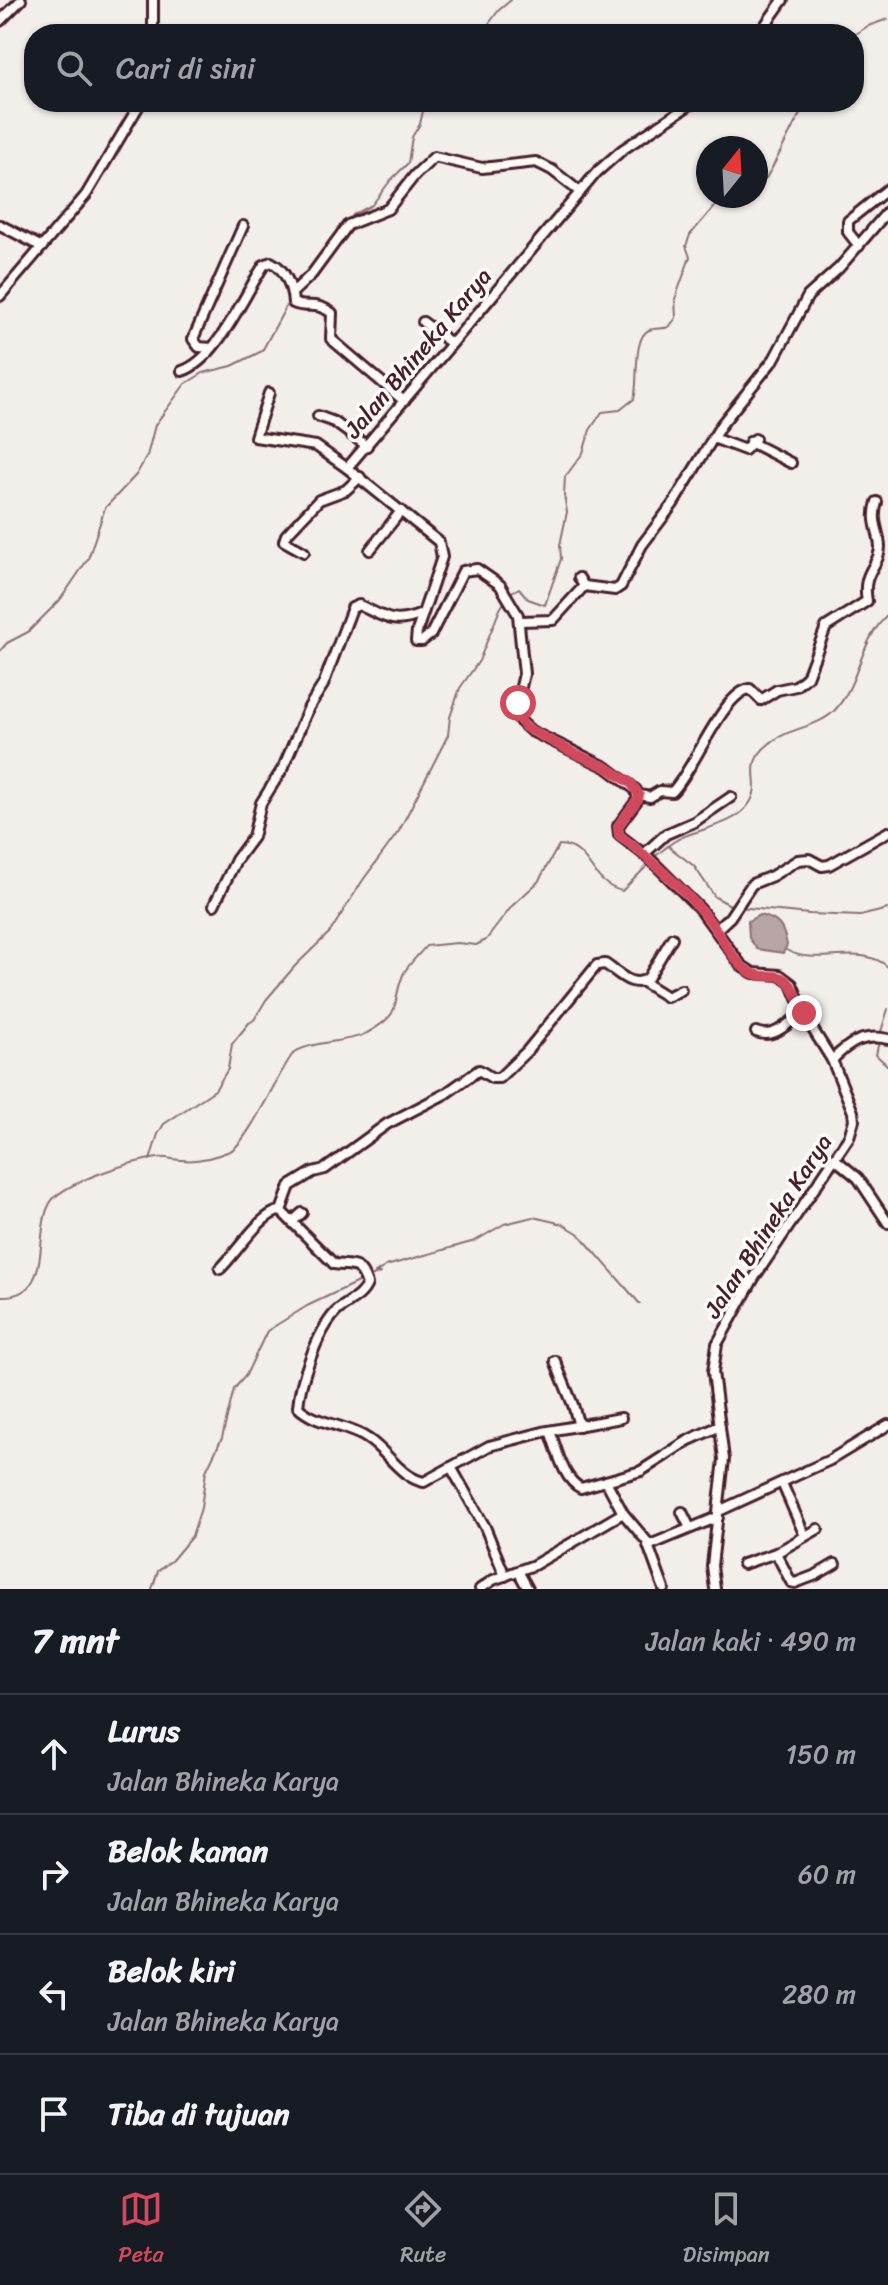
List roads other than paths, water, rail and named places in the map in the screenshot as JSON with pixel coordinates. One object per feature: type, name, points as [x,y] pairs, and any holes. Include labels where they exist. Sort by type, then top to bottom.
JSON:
[{"type":"street","points":[[0,21],[21,0]]},
{"type":"street","points":[[153,0],[153,24]]},
{"type":"street","points":[[766,24],[783,0]]},
{"type":"street","points":[[0,296],[86,195],[135,112]]},
{"type":"street","name":"Jalan Bhineka Karya","points":[[422,614],[442,557],[442,547],[347,468],[580,192],[622,150],[679,112]]},
{"type":"street","points":[[293,292],[312,274],[348,225],[388,209],[434,157],[482,168],[532,161],[552,170],[580,192]]},
{"type":"street","points":[[859,246],[848,232],[848,221],[888,189]]},
{"type":"street","points":[[520,621],[553,620],[582,582],[615,590],[621,586],[646,539],[673,504],[727,416],[774,359],[808,296],[859,246],[888,211]]},
{"type":"street","points":[[0,225],[42,247]]},
{"type":"street","points":[[211,348],[199,347],[193,339],[243,226]]},
{"type":"street","points":[[182,371],[195,365],[211,348],[264,265],[271,262],[278,266],[293,292],[295,304],[318,304],[332,313],[331,339],[404,401]]},
{"type":"street","points":[[423,322],[451,343]]},
{"type":"street","points":[[269,393],[255,437],[316,446],[347,468]]},
{"type":"street","points":[[318,416],[334,422],[367,446]]},
{"type":"street","points":[[713,438],[745,450],[752,440],[791,463]]},
{"type":"street","points":[[304,552],[286,544],[286,535],[319,500],[346,490],[360,477]]},
{"type":"street","points":[[422,614],[415,639],[420,642],[431,634],[461,573],[473,568],[486,573],[513,603],[520,621],[524,674],[518,699],[520,721],[531,731],[619,775],[631,783],[639,795],[650,797],[660,791],[672,792],[688,774],[721,712],[745,690],[750,689],[761,700],[777,690],[796,686],[807,677],[826,627],[867,601],[865,582],[880,548],[874,519],[877,502]]},
{"type":"street","points":[[370,550],[401,511]]},
{"type":"street","points":[[214,905],[236,860],[253,837],[261,803],[283,768],[306,713],[323,685],[352,608],[359,605],[401,622],[422,614]]},
{"type":"street","name":"Jalan Bhineka Karya","points":[[639,795],[617,830],[619,835],[644,854],[692,901],[735,959],[749,972],[777,974],[789,982],[832,1060],[854,1118],[849,1137],[754,1278],[718,1340],[713,1372],[724,1459],[712,1566],[715,1589]]},
{"type":"street","points":[[644,854],[666,834],[691,824],[731,797]]},
{"type":"street","points":[[716,930],[730,917],[752,884],[798,860],[809,859],[822,866],[829,865],[888,832]]},
{"type":"street","points":[[643,982],[672,938]]},
{"type":"street","points":[[281,1211],[290,1186],[328,1167],[387,1124],[445,1094],[479,1070],[492,1078],[499,1078],[527,1051],[599,964],[605,964],[633,982],[643,982],[667,997],[681,990]]},
{"type":"street","points":[[756,1032],[766,1036],[774,1034],[804,1013]]},
{"type":"street","points":[[832,1060],[859,1039],[868,1036],[888,1039]]},
{"type":"street","points":[[834,1158],[858,1178],[888,1223]]},
{"type":"street","points":[[220,1269],[237,1253],[257,1225],[273,1211],[281,1211],[334,1264],[350,1263],[360,1270],[367,1281],[361,1295],[332,1316],[303,1380],[298,1407],[313,1417],[364,1436],[410,1477],[419,1481],[426,1481],[489,1446],[621,1418]]},
{"type":"street","points":[[292,1222],[302,1213]]},
{"type":"street","points":[[555,1361],[579,1426]]},
{"type":"street","points":[[648,1545],[830,1460],[888,1425]]},
{"type":"street","points":[[550,1431],[574,1485],[587,1488],[641,1471],[689,1440],[720,1426]]},
{"type":"street","points":[[451,1467],[485,1527],[505,1576]]},
{"type":"street","points":[[606,1481],[623,1513],[648,1545],[664,1589]]},
{"type":"street","points":[[782,1483],[805,1536]]},
{"type":"street","points":[[682,1512],[690,1528]]},
{"type":"street","points":[[480,1589],[623,1513]]},
{"type":"street","points":[[743,1564],[776,1553],[818,1529]]},
{"type":"street","points":[[776,1553],[791,1582],[795,1583],[835,1564]]},
{"type":"street","points":[[518,1571],[528,1589]]},
{"type":"waterway","points":[[488,24],[511,0]]},
{"type":"waterway","points":[[864,29],[888,19]]},
{"type":"waterway","points":[[352,220],[353,215],[372,205],[408,163],[412,137],[423,112]]},
{"type":"waterway","points":[[768,175],[801,112]]},
{"type":"waterway","points":[[510,593],[519,588],[528,599],[545,605],[561,559],[560,545],[567,512],[565,477],[583,453],[590,430],[602,412],[620,410],[634,399],[640,342],[649,330],[669,327],[676,318],[675,299],[690,257],[686,246],[690,235],[713,208]]},
{"type":"waterway","points":[[339,244],[349,230]]},
{"type":"waterway","points":[[0,651],[7,643],[28,632],[60,600],[88,559],[105,508],[136,475],[147,456],[155,425],[185,384],[203,373],[232,366],[262,351],[288,303]]},
{"type":"waterway","points":[[150,1160],[164,1124],[215,1090],[228,1069],[232,1044],[295,966],[330,932],[399,831],[448,735],[450,717],[460,688],[479,661],[506,599]]},
{"type":"waterway","points":[[668,846],[687,835],[732,819],[749,804],[755,788],[754,767],[760,752],[785,734],[820,721],[834,711],[843,700],[871,637],[888,615]]},
{"type":"waterway","points":[[0,1296],[18,1294],[30,1285],[37,1272],[48,1207],[56,1196],[90,1177],[134,1163],[161,1158],[201,1160],[230,1151],[245,1136],[292,1055],[306,1047],[359,1036],[379,1026],[392,1014],[405,971],[426,946],[476,945],[486,940],[512,906],[538,882],[559,845],[578,851],[602,880],[622,891],[649,864]]},
{"type":"waterway","points":[[653,858],[668,846],[694,866],[715,897],[732,906]]},
{"type":"waterway","points":[[739,907],[860,916],[888,909]]},
{"type":"waterway","points":[[786,950],[811,957],[864,956],[888,967]]},
{"type":"waterway","points":[[880,1035],[888,1009]]},
{"type":"waterway","points":[[879,1041],[876,1055],[888,1066]]},
{"type":"waterway","points":[[368,1278],[380,1273],[375,1273],[386,1266],[475,1241],[504,1224],[533,1217],[563,1224],[579,1234],[640,1304]]},
{"type":"waterway","points":[[152,1589],[158,1571],[192,1536],[201,1508],[206,1471],[222,1438],[234,1389],[246,1375],[267,1331],[307,1306],[362,1280]]}]
